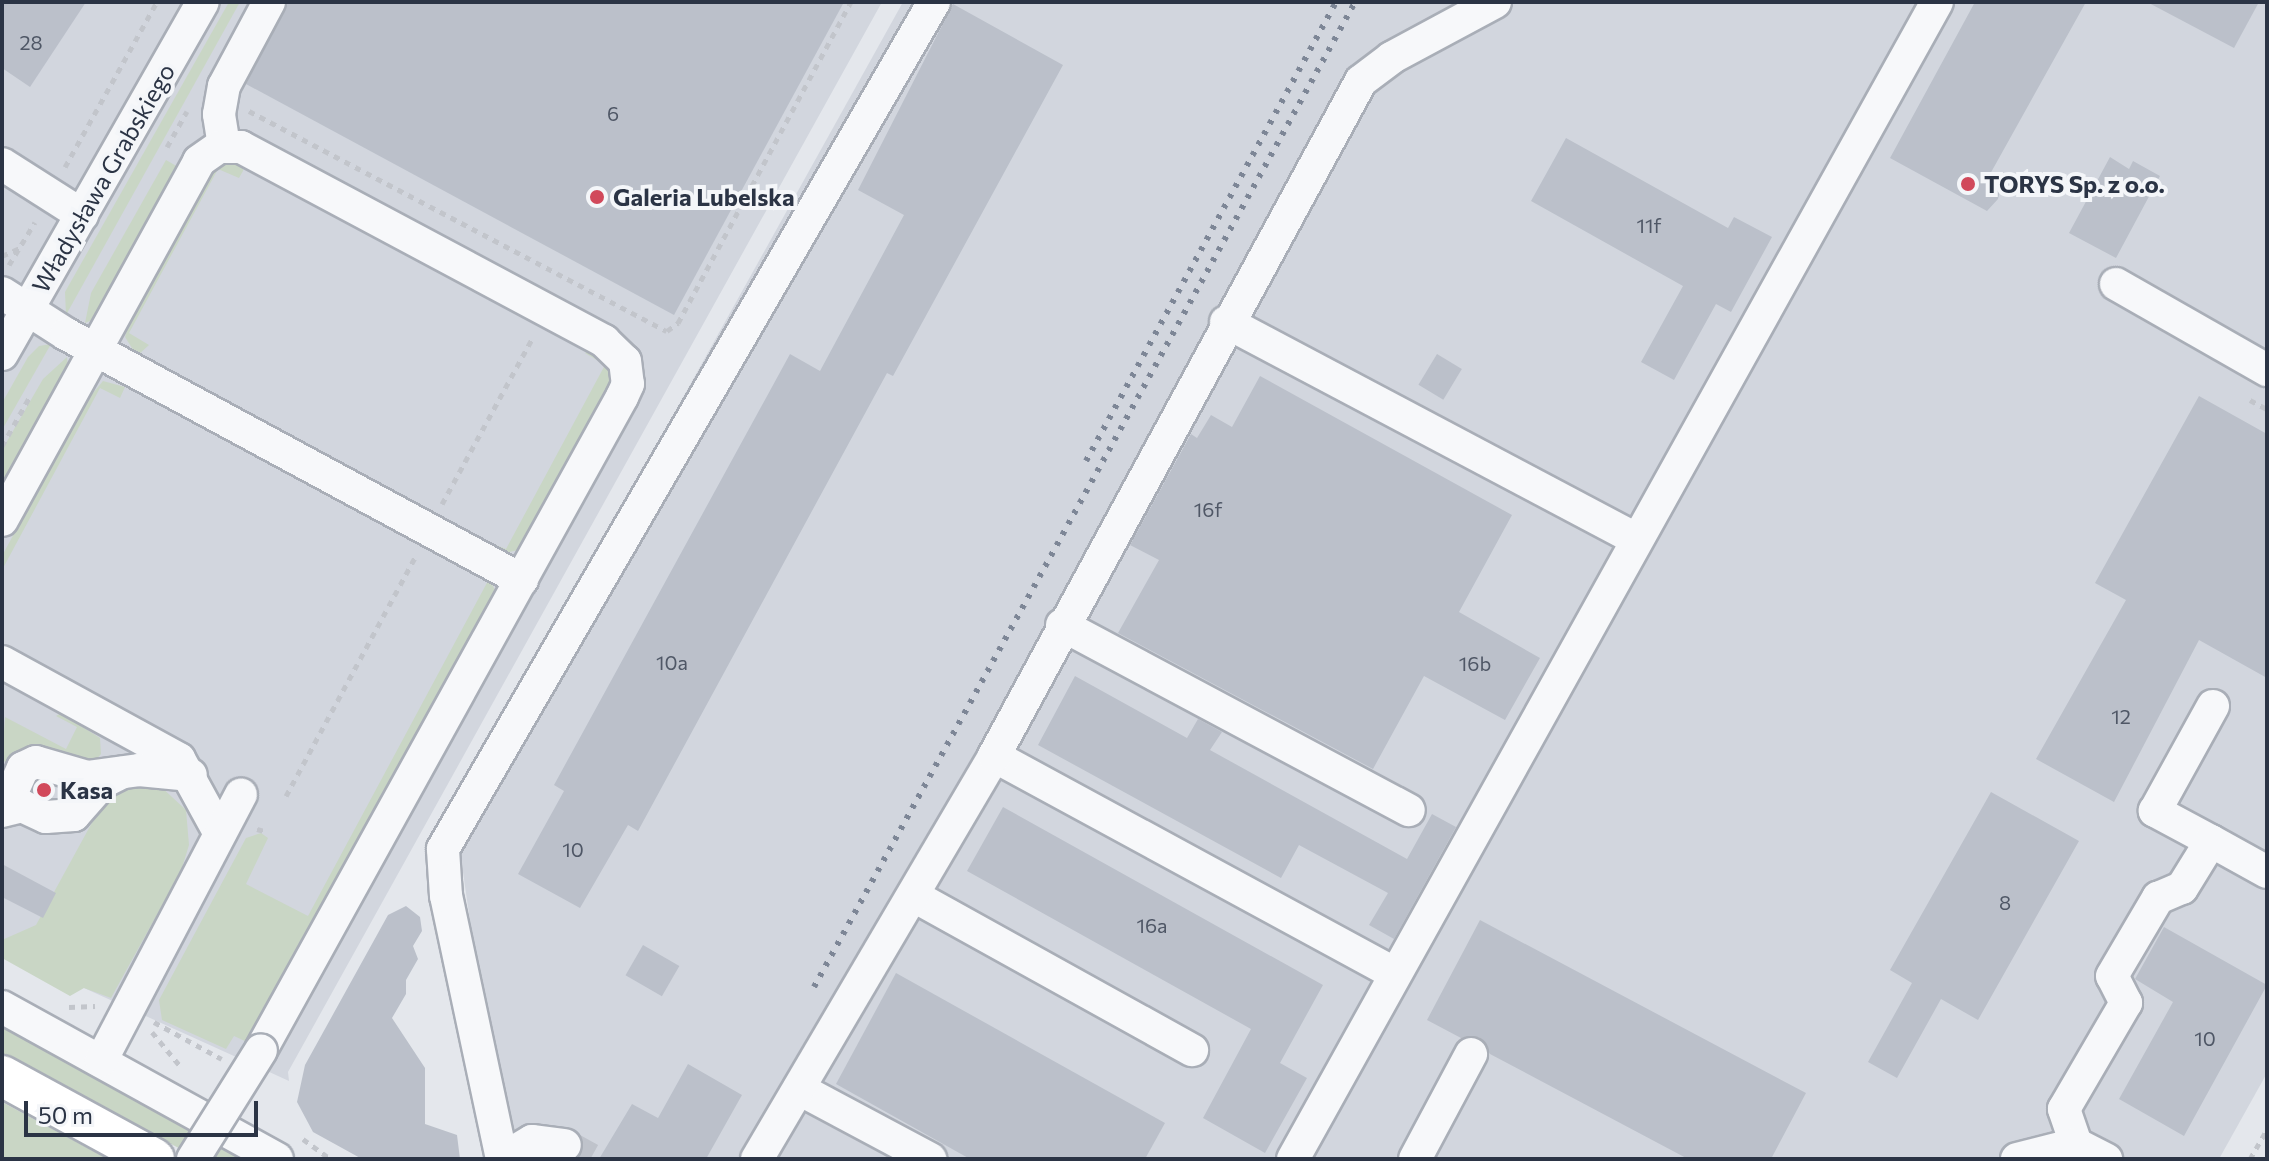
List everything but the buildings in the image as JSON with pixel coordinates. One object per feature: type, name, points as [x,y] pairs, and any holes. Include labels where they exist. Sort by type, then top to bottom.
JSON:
[{"type":"main road","points":[[2,1076],[154,1159]]},
{"type":"street","name":"Władysława Grabskiego","points":[[2,354],[15,302],[82,215],[203,2]]},
{"type":"street","points":[[224,146],[219,114],[224,86],[269,2]]},
{"type":"street","points":[[565,1145],[532,1141],[502,1159],[446,896],[443,849],[934,2]]},
{"type":"street","points":[[757,1159],[994,756],[1226,322],[1361,81],[1391,58],[1495,2]]},
{"type":"street","points":[[1293,1159],[1635,539],[1937,2]]},
{"type":"street","points":[[2,520],[199,161],[224,146],[241,147],[621,353],[628,384],[261,1050],[193,1159]]},
{"type":"street","points":[[2,164],[82,215]]},
{"type":"street","points":[[2116,284],[2267,370]]},
{"type":"street","points":[[15,302],[95,350],[522,580]]},
{"type":"street","points":[[1226,322],[1635,539]]},
{"type":"street","points":[[1062,625],[1409,810]]},
{"type":"street","points":[[2,662],[179,759],[191,775],[219,832]]},
{"type":"street","points":[[2213,706],[2155,811],[2267,872]]},
{"type":"street","points":[[994,756],[1395,974]]},
{"type":"street","points":[[3,810],[29,764],[46,763],[87,777],[121,773],[191,775]]},
{"type":"street","points":[[3,810],[22,806],[46,817],[74,815],[95,790],[121,773]]},
{"type":"street","points":[[101,1061],[241,794]]},
{"type":"street","points":[[2076,1144],[2064,1109],[2126,1003],[2112,976],[2158,898],[2182,888],[2211,841]]},
{"type":"street","points":[[914,896],[1192,1050]]},
{"type":"street","points":[[2,1007],[277,1159]]},
{"type":"street","points":[[1415,1159],[1471,1054]]},
{"type":"street","points":[[799,1089],[930,1159]]},
{"type":"street","points":[[2017,1159],[2076,1144],[2106,1159]]},
{"type":"path","points":[[2,256],[20,247],[157,2]]},
{"type":"path","points":[[238,105],[667,331],[678,323],[851,2]]},
{"type":"path","points":[[436,516],[540,324]]},
{"type":"path","points":[[286,796],[422,544]]},
{"type":"path","points":[[153,1021],[230,1064]]},
{"type":"path","points":[[2250,1159],[2267,1129]]},
{"type":"shaded area","points":[[2,2],[882,2],[288,1072],[289,1081],[84,988],[2,942]]},
{"type":"shaded area","points":[[903,2],[2267,2],[2267,1073],[2219,1159],[504,1159],[454,809]]},
{"type":"green space","points":[[229,2],[240,2],[66,315],[65,292]]},
{"type":"green space","points":[[166,160],[178,167],[97,318],[85,323],[91,293]]},
{"type":"green space","points":[[226,161],[244,164],[243,171],[239,178],[218,169],[129,333],[149,345],[137,356],[125,337],[131,315],[207,175]]},
{"type":"green space","points":[[51,344],[2,430],[2,403],[28,357],[39,346]]},
{"type":"green space","points":[[589,351],[609,363],[612,382],[519,550],[504,553],[483,540],[506,549],[605,365],[585,353]]},
{"type":"green space","points":[[67,357],[68,368],[2,494],[2,450],[43,379]]},
{"type":"green space","points":[[103,381],[125,387],[120,398],[100,388],[2,570],[2,556],[83,405]]},
{"type":"green space","points":[[489,579],[498,595],[247,1042],[234,1036],[226,1049],[162,1020],[159,1000],[246,838],[261,833],[268,838],[246,884],[308,916]]},
{"type":"green space","points":[[61,713],[100,738],[101,754],[91,766],[13,766],[2,760],[5,717],[66,749],[77,727],[56,716]]},
{"type":"green space","points":[[158,784],[186,810],[189,845],[181,871],[111,998],[84,988],[70,996],[2,958],[2,940],[36,925],[106,797],[131,785]]},
{"type":"green space","points":[[2,1024],[248,1159],[199,1159],[2,1053]]},
{"type":"green space","points":[[2,1102],[108,1159],[2,1159]]},
{"type":"tunnel","points":[[565,1145],[590,1159]]},
{"type":"railway","points":[[1086,461],[1336,2]]},
{"type":"railway","points":[[814,987],[1355,2]]},
{"type":"place","name":"TORYS Sp. z o.o.","points":[[1968,184]]},
{"type":"place","name":"Galeria Lubelska","points":[[597,197]]},
{"type":"place","name":"Kasa","points":[[44,790]]}]
